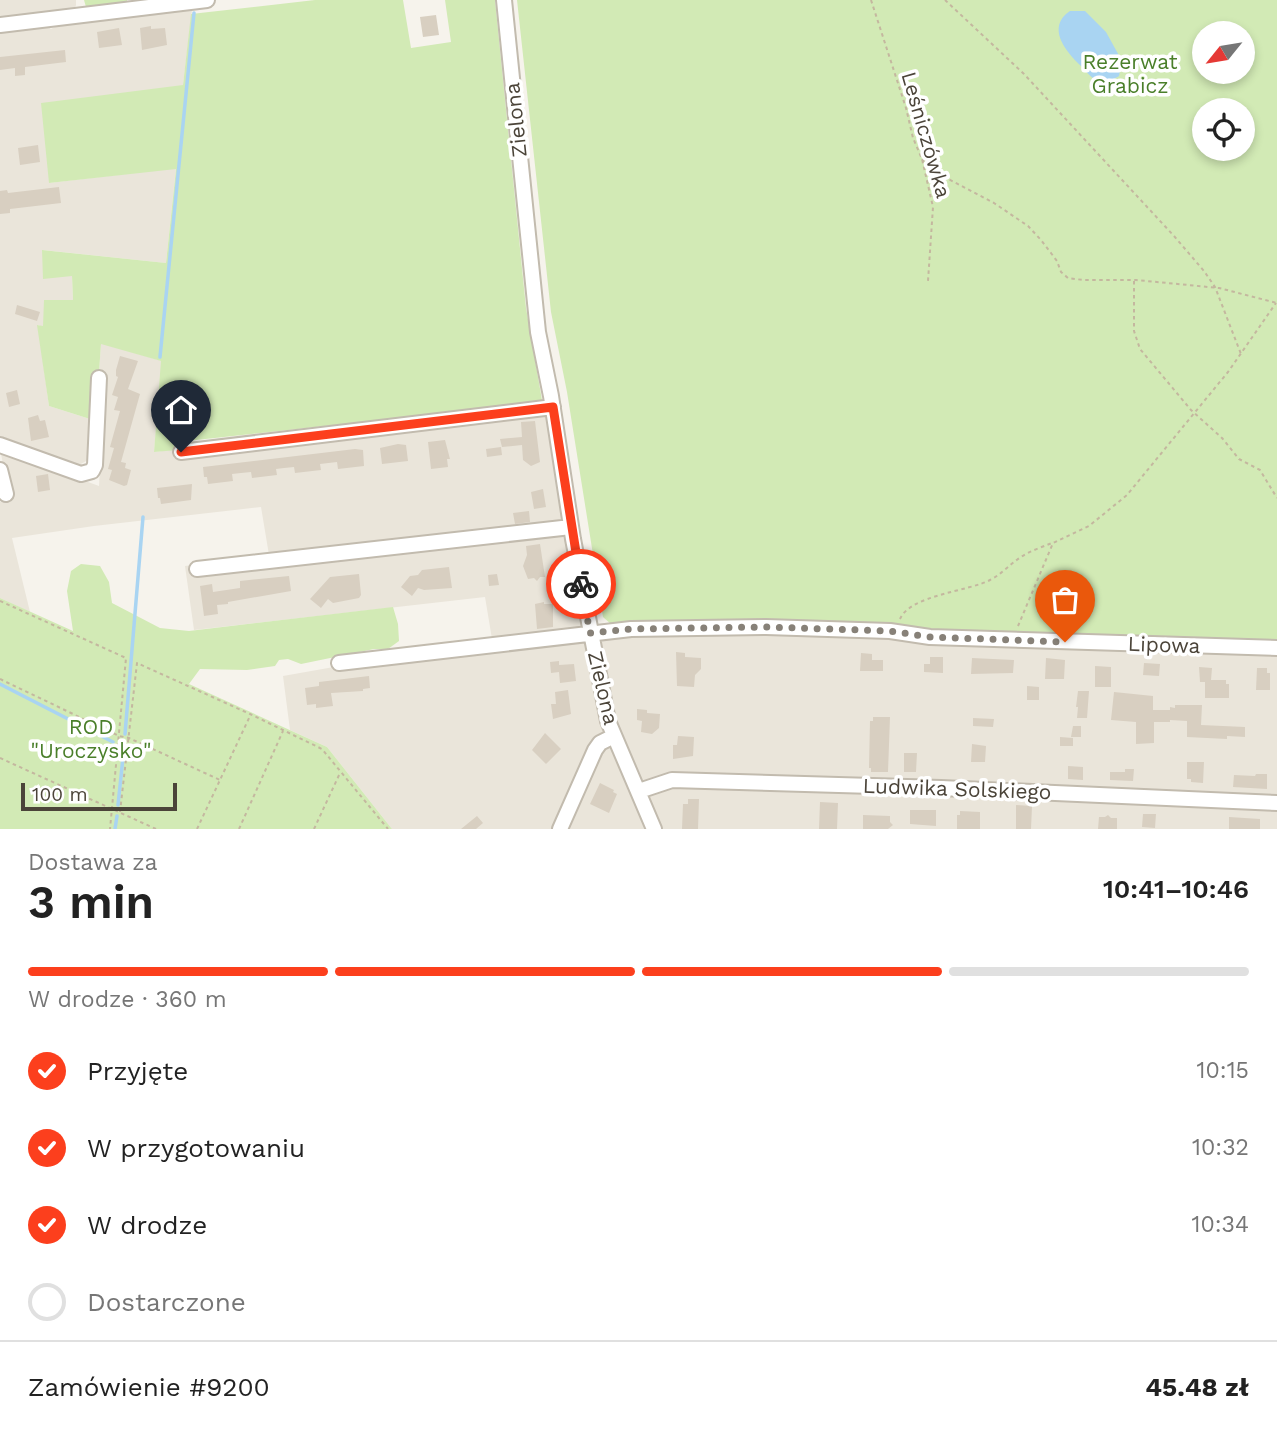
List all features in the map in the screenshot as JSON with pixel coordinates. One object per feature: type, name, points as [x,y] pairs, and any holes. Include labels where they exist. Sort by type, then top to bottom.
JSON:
[{"type":"street","points":[[0,25],[208,0]]},
{"type":"street","name":"Zielona","points":[[504,0],[537,320],[590,633],[604,704],[614,736],[600,743],[595,750],[559,829]]},
{"type":"street","points":[[0,445],[81,474],[92,471],[95,466],[99,378]]},
{"type":"street","points":[[181,452],[553,407]]},
{"type":"street","points":[[0,470],[6,494]]},
{"type":"street","points":[[197,569],[571,527]]},
{"type":"street","name":"Lipowa","points":[[339,663],[631,629],[766,627],[890,631],[930,637],[1277,648]]},
{"type":"street","points":[[614,736],[654,829]]},
{"type":"street","name":"Ludwika Solskiego","points":[[639,791],[672,780],[1277,803]]},
{"type":"path","name":"Leśniczówka","points":[[871,0],[913,138],[922,159],[933,206],[928,281]]},
{"type":"path","points":[[945,0],[1024,74],[1174,236],[1215,288],[1241,354]]},
{"type":"path","points":[[890,631],[899,623],[902,614],[914,607],[949,591],[989,581],[1022,556],[1089,526],[1127,495],[1241,354],[1276,303],[1215,288],[1134,280],[1068,278],[1028,226],[994,202],[933,171],[922,159]]},
{"type":"path","points":[[1134,280],[1134,331],[1139,346],[1194,413],[1222,438],[1239,459],[1259,470],[1277,498]]},
{"type":"path","points":[[1012,640],[1053,543]]},
{"type":"path","points":[[0,601],[126,659],[110,829]]},
{"type":"path","points":[[120,812],[137,663],[322,750],[388,829]]},
{"type":"path","points":[[0,680],[220,780]]},
{"type":"path","points":[[197,829],[250,714]]},
{"type":"path","points":[[239,829],[284,730]]},
{"type":"path","points":[[0,758],[156,829]]},
{"type":"path","points":[[314,829],[341,771]]},
{"type":"shaded area","points":[[0,0],[76,0],[76,5],[75,8],[0,17]]},
{"type":"shaded area","points":[[192,10],[183,85],[49,183],[176,168],[166,263],[43,250],[72,276],[73,300],[43,327],[38,325],[49,406],[90,419],[88,460],[79,465],[0,437],[0,32],[48,27],[51,29],[59,25]]},
{"type":"shaded area","points":[[101,343],[162,361],[154,452],[460,416],[555,402],[592,624],[1277,643],[1277,829],[392,829],[327,747],[290,730],[283,676],[492,639],[485,597],[194,630],[185,566],[269,555],[261,507],[12,538],[30,612],[0,598],[0,502],[11,499],[0,450],[99,486],[105,379],[99,372]]},
{"type":"green space","points":[[84,0],[127,0],[127,2],[86,7]]},
{"type":"green space","points":[[315,0],[403,0],[411,48],[451,42],[445,0],[495,0],[526,308],[543,406],[434,414],[178,442],[178,450],[154,452],[161,361],[101,344],[90,419],[49,406],[37,325],[43,326],[44,300],[73,300],[72,276],[43,279],[42,250],[166,263],[176,169],[49,183],[41,103],[183,85],[191,14]]},
{"type":"green space","name":"Rezerwat Grabicz","points":[[517,0],[1277,0],[1277,643],[612,625],[603,617],[567,392],[551,312]]},
{"type":"green space","name":"ROD \"Uroczysko\"","points":[[81,564],[100,566],[109,582],[112,603],[160,628],[189,631],[393,607],[399,641],[388,649],[374,649],[301,664],[288,659],[279,660],[275,666],[247,670],[200,669],[189,684],[327,747],[392,829],[0,829],[0,598],[73,631],[67,591],[71,571]]},
{"type":"water","points":[[1070,11],[1085,11],[1106,32],[1122,61],[1119,76],[1106,82],[1096,80],[1069,53],[1060,39],[1059,24]]},
{"type":"building","points":[[436,15],[439,35],[423,37],[420,17]]},
{"type":"building","points":[[151,26],[151,29],[165,28],[167,45],[142,50],[140,28]]},
{"type":"building","points":[[119,28],[122,45],[99,48],[97,32]]},
{"type":"building","points":[[65,50],[66,62],[25,67],[25,75],[15,76],[15,68],[0,70],[0,57]]},
{"type":"building","points":[[38,145],[40,162],[20,165],[18,148]]},
{"type":"building","points":[[59,187],[61,203],[10,209],[10,213],[0,214],[0,191],[7,190],[8,193]]},
{"type":"building","points":[[17,305],[40,312],[37,321],[15,314]]},
{"type":"building","points":[[120,356],[138,361],[128,389],[140,394],[121,462],[126,463],[125,468],[131,470],[127,485],[124,486],[109,480],[112,470],[108,469],[114,448],[110,447],[120,411],[114,410],[118,397],[112,395],[118,377],[116,370]]},
{"type":"building","points":[[17,390],[20,404],[9,407],[6,393]]},
{"type":"building","points":[[38,415],[40,421],[45,420],[49,437],[31,441],[28,418]]},
{"type":"building","points":[[535,421],[540,462],[531,466],[523,460],[522,445],[502,447],[500,439],[522,437],[521,422]]},
{"type":"building","points":[[445,440],[450,459],[447,459],[448,467],[431,469],[428,442]]},
{"type":"building","points":[[406,445],[408,461],[382,464],[380,448]]},
{"type":"building","points":[[501,447],[502,455],[487,457],[486,449]]},
{"type":"building","points":[[363,450],[364,466],[338,469],[337,462],[320,464],[321,470],[295,473],[294,467],[284,468],[276,469],[277,475],[252,478],[251,472],[232,474],[233,481],[208,484],[207,477],[204,477],[203,467]]},
{"type":"building","points":[[48,474],[50,490],[38,492],[36,476]]},
{"type":"building","points":[[192,484],[191,500],[161,504],[157,488]]},
{"type":"building","points":[[543,489],[546,507],[534,509],[531,492]]},
{"type":"building","points":[[529,511],[530,522],[515,524],[513,513]]},
{"type":"building","points":[[540,544],[545,577],[540,577],[537,581],[534,578],[528,579],[523,566],[527,555],[526,546]]},
{"type":"building","points":[[449,567],[452,588],[418,588],[412,596],[401,587],[410,576],[418,575],[422,570]]},
{"type":"building","points":[[359,574],[359,598],[333,603],[328,599],[321,608],[310,599],[330,577]]},
{"type":"building","points":[[497,574],[499,585],[489,586],[488,575]]},
{"type":"building","points":[[289,576],[291,591],[217,605],[218,614],[204,616],[200,586],[212,584],[213,592],[240,588],[240,581]]},
{"type":"building","points":[[535,604],[553,604],[553,627],[537,629]]},
{"type":"building","points":[[676,652],[685,653],[685,657],[701,658],[701,669],[695,675],[694,687],[677,686]]},
{"type":"building","points":[[861,653],[872,654],[872,660],[883,660],[883,671],[860,671]]},
{"type":"building","points":[[930,657],[943,657],[943,673],[924,672],[924,664],[930,664]]},
{"type":"building","points":[[972,658],[1014,660],[1013,673],[971,674]]},
{"type":"building","points":[[1046,658],[1065,660],[1064,679],[1045,679]]},
{"type":"building","points":[[559,661],[559,665],[574,664],[576,681],[560,683],[559,672],[551,673],[550,662]]},
{"type":"building","points":[[1144,663],[1160,664],[1159,676],[1143,675]]},
{"type":"building","points":[[1095,666],[1111,667],[1111,687],[1095,687]]},
{"type":"building","points":[[1199,667],[1212,668],[1211,680],[1226,680],[1226,684],[1229,684],[1229,698],[1205,698],[1205,682],[1200,682]]},
{"type":"building","points":[[1257,668],[1267,668],[1267,673],[1270,673],[1270,690],[1256,690]]},
{"type":"building","points":[[369,676],[370,688],[331,693],[333,706],[316,708],[316,704],[307,705],[305,688],[319,686],[319,682]]},
{"type":"building","points":[[1027,686],[1039,687],[1039,700],[1027,700]]},
{"type":"building","points":[[568,690],[571,714],[553,719],[551,704],[556,704],[555,692]]},
{"type":"building","points":[[1078,691],[1089,691],[1087,718],[1077,718]]},
{"type":"building","points":[[1114,692],[1153,696],[1153,710],[1170,710],[1170,707],[1175,708],[1175,705],[1202,705],[1201,725],[1245,727],[1245,737],[1187,737],[1187,721],[1170,720],[1154,722],[1154,743],[1136,744],[1136,722],[1111,720]]},
{"type":"building","points":[[637,709],[660,714],[659,728],[652,734],[641,732],[642,721],[637,720]]},
{"type":"building","points":[[873,717],[890,717],[888,772],[871,772],[869,768],[870,721],[873,721]]},
{"type":"building","points":[[973,718],[994,719],[993,727],[973,726]]},
{"type":"building","points":[[1073,726],[1081,726],[1081,737],[1071,737]]},
{"type":"building","points":[[545,733],[561,749],[546,764],[532,750]]},
{"type":"building","points":[[678,736],[694,737],[693,756],[673,759],[673,745],[677,745]]},
{"type":"building","points":[[1060,737],[1073,738],[1073,746],[1060,746]]},
{"type":"building","points":[[972,744],[986,746],[985,762],[971,762]]},
{"type":"building","points":[[904,753],[917,753],[916,772],[904,772]]},
{"type":"building","points":[[1187,762],[1204,762],[1203,783],[1187,779]]},
{"type":"building","points":[[1068,766],[1083,767],[1083,780],[1068,779]]},
{"type":"building","points":[[1125,769],[1134,769],[1133,781],[1110,780],[1110,772],[1125,772]]},
{"type":"building","points":[[1267,774],[1267,789],[1233,787],[1234,775]]},
{"type":"building","points":[[600,783],[617,794],[609,813],[590,804]]},
{"type":"building","points":[[688,799],[699,799],[698,829],[682,829],[683,804],[688,804]]},
{"type":"building","points":[[820,802],[838,803],[837,829],[819,829]]},
{"type":"building","points":[[1016,805],[1032,806],[1031,829],[1016,829]]},
{"type":"building","points":[[910,810],[936,810],[936,826],[910,824]]},
{"type":"building","points":[[960,811],[980,812],[980,829],[957,829],[957,815],[960,815]]},
{"type":"building","points":[[1143,814],[1156,814],[1155,828],[1142,827]]},
{"type":"building","points":[[863,815],[890,816],[893,825],[888,829],[863,829]]},
{"type":"building","points":[[1108,815],[1117,818],[1117,829],[1098,829],[1099,817]]},
{"type":"building","points":[[477,816],[483,823],[476,829],[461,829]]},
{"type":"building","points":[[1229,817],[1260,819],[1260,829],[1229,829]]},
{"type":"waterway","points":[[160,357],[194,13]]},
{"type":"waterway","points":[[125,734],[143,517]]},
{"type":"waterway","points":[[0,684],[113,742]]},
{"type":"waterway","points":[[118,805],[124,748],[120,746]]},
{"type":"waterway","points":[[115,829],[117,816]]},
{"type":"way so far","points":[[581,584],[590,633],[631,629],[766,627],[890,631],[930,637],[1065,642]]},
{"type":"route","points":[[181,452],[553,407],[581,584]]}]
